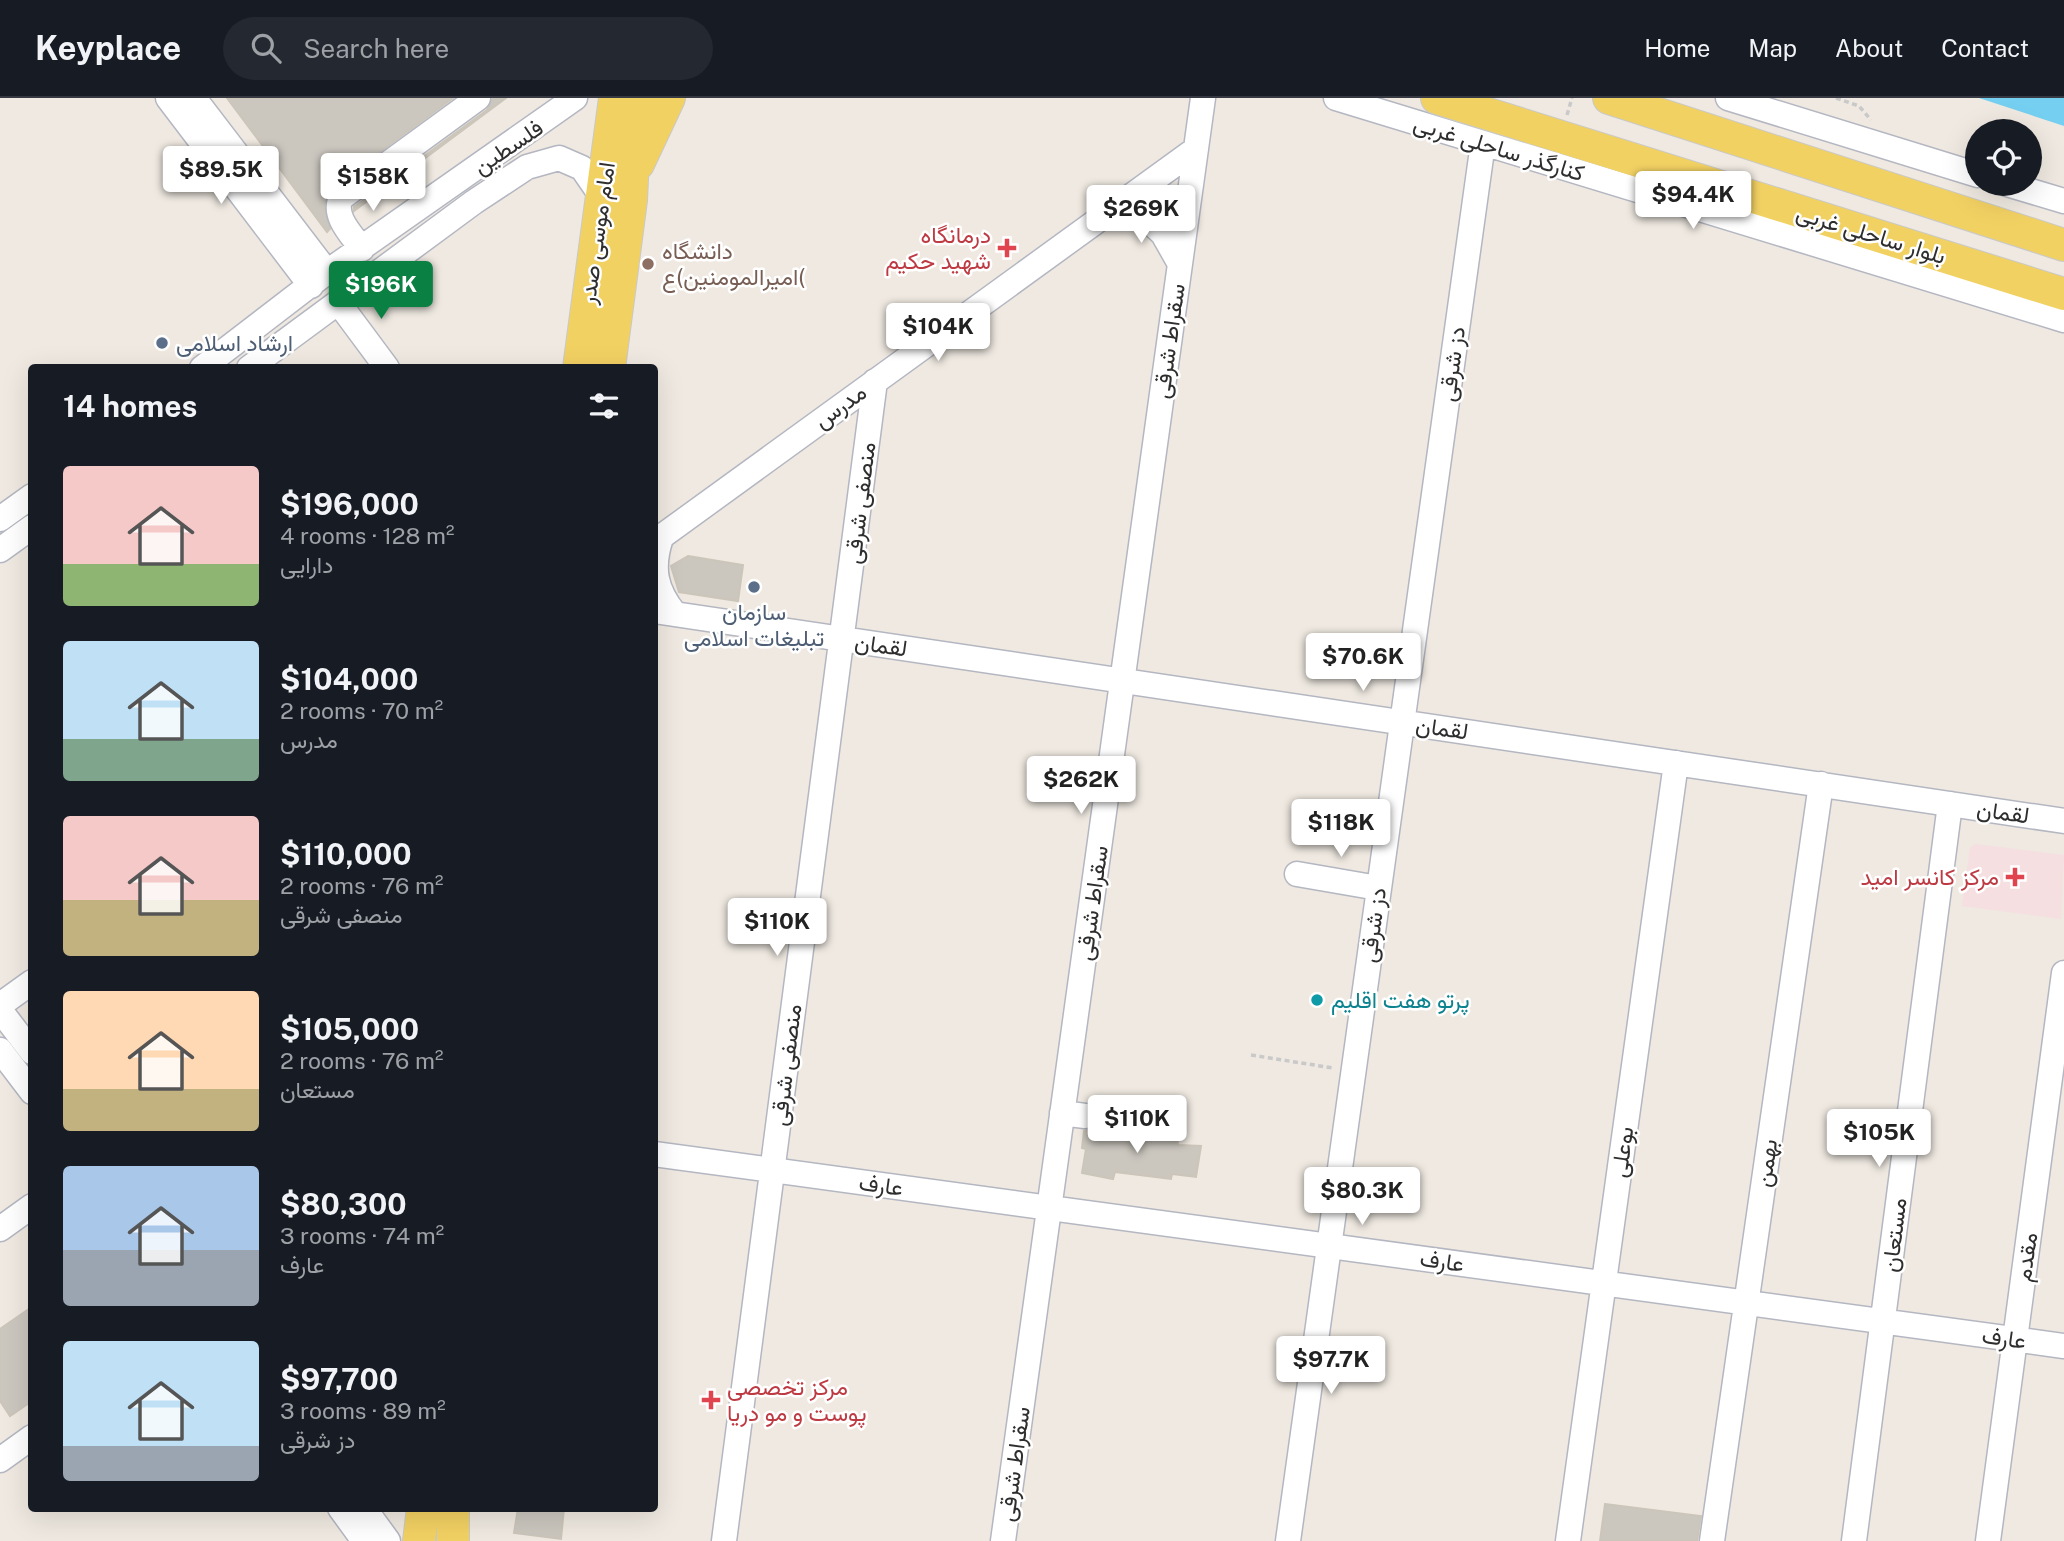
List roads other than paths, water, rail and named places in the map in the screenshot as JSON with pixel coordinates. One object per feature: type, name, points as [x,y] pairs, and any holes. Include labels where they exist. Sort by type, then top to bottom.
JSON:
[{"type":"main road","name":"امام موسی صدر","points":[[580,364],[615,98]]},
{"type":"main road","name":"امام موسی صدر","points":[[608,364],[632,174],[636,98]]},
{"type":"main road","points":[[632,174],[669,98]]},
{"type":"main road","name":"بلوار ساحلی غربی","points":[[1437,98],[2062,301]]},
{"type":"main road","name":"بلوار ساحلی غربی","points":[[1609,98],[2064,245]]},
{"type":"main road","points":[[419,1541],[423,1512]]},
{"type":"main road","points":[[453,1512],[453,1541]]},
{"type":"street","points":[[168,98],[319,279]]},
{"type":"street","points":[[194,98],[319,279]]},
{"type":"street","points":[[362,249],[338,215],[337,205],[341,198],[478,98]]},
{"type":"street","name":"فلسطین","points":[[207,364],[319,279],[511,142],[551,118],[575,98]]},
{"type":"street","name":"سقراط شرقی","points":[[1003,1541],[1049,1208],[1071,1108],[1122,681],[1203,98]]},
{"type":"street","name":"کنارگذر ساحلی غربی","points":[[1336,98],[1483,143],[2062,301]]},
{"type":"street","points":[[1728,98],[1965,171]]},
{"type":"street","points":[[511,142],[527,145],[531,160],[527,167]]},
{"type":"street","name":"دز شرقی","points":[[1288,1541],[1483,143]]},
{"type":"street","name":"مدرس","points":[[658,540],[1196,149]]},
{"type":"street","name":"فلسطین","points":[[254,364],[527,167],[559,158],[583,168],[602,197]]},
{"type":"street","points":[[2042,194],[2064,201]]},
{"type":"street","points":[[1113,209],[1142,214],[1163,234],[1180,264]]},
{"type":"street","points":[[338,302],[384,364]]},
{"type":"street","name":"منصفی شرقی","points":[[724,1541],[875,381]]},
{"type":"street","points":[[0,519],[28,499]]},
{"type":"street","points":[[0,550],[28,530]]},
{"type":"street","points":[[658,587],[665,613]]},
{"type":"street","name":"لقمان","points":[[665,613],[2064,821]]},
{"type":"street","name":"بوعلی","points":[[1568,1541],[1676,763]]},
{"type":"street","name":"بهمن","points":[[1712,1541],[1821,785]]},
{"type":"street","name":"مستعان","points":[[1854,1541],[1950,804]]},
{"type":"street","points":[[1297,874],[1378,888]]},
{"type":"street","name":"مقدم","points":[[1988,1541],[2064,973]]},
{"type":"street","points":[[28,985],[0,1008],[28,1046]]},
{"type":"street","points":[[0,1050],[28,1088]]},
{"type":"street","name":"عارف","points":[[658,1155],[2064,1346]]},
{"type":"street","points":[[0,1229],[28,1209]]},
{"type":"street","points":[[0,1460],[28,1440]]},
{"type":"street","points":[[343,1512],[364,1541]]},
{"type":"street","points":[[368,1512],[388,1541]]},
{"type":"water","points":[[1979,98],[2064,98],[2064,126]]},
{"type":"place","name":"درمانگاه شهید حکیم","points":[[1007,248]]},
{"type":"place","name":"دانشگاه امیرالمومنین)ع(","points":[[648,264]]},
{"type":"place","name":"ارشاد اسلامی","points":[[162,343]]},
{"type":"place","name":"سازمان تبلیغات اسلامی","points":[[754,587]]},
{"type":"place","name":"مرکز کانسر امید","points":[[2015,877]]},
{"type":"place","name":"پرتو هفت اقلیم","points":[[1317,1000]]},
{"type":"place","name":"مرکز تخصصی پوست و مو دریا","points":[[711,1400]]}]
